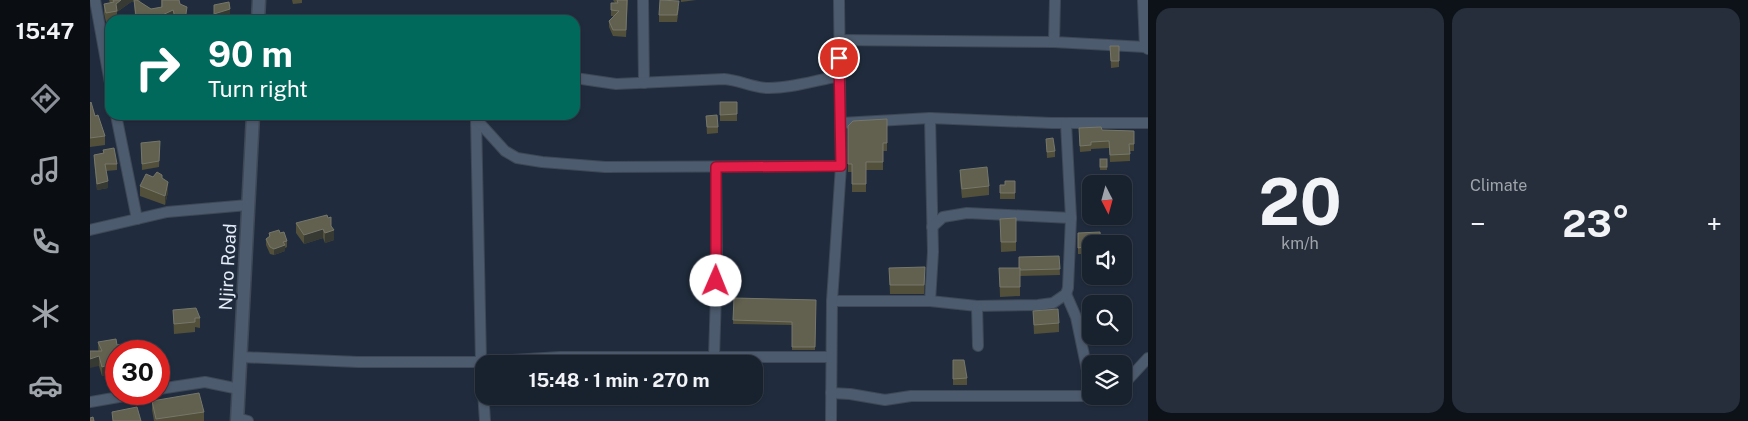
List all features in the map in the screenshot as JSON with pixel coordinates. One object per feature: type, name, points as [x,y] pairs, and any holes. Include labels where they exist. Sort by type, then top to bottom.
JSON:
[{"type":"street","points":[[95,0],[105,55]]},
{"type":"street","points":[[258,15],[259,0]]},
{"type":"street","points":[[644,0],[644,83]]},
{"type":"street","points":[[1054,42],[1055,0]]},
{"type":"street","points":[[839,40],[1054,42],[1147,48],[1142,0]]},
{"type":"street","points":[[831,421],[832,301],[841,166],[842,123],[839,40],[841,2]]},
{"type":"street","points":[[580,79],[616,84],[724,79],[765,88],[783,87],[840,76]]},
{"type":"street","points":[[842,123],[930,118],[1066,123],[1148,123]]},
{"type":"street","points":[[930,118],[932,227],[930,301]]},
{"type":"street","points":[[117,120],[137,219]]},
{"type":"street","name":"Njiro Road","points":[[241,420],[239,389],[253,120]]},
{"type":"street","points":[[476,120],[481,355]]},
{"type":"street","points":[[479,120],[505,151],[518,158],[586,166],[841,166]]},
{"type":"street","points":[[832,301],[930,301],[977,306],[1038,305],[1053,302],[1066,294],[1068,288],[1071,218],[1066,123]]},
{"type":"street","points":[[714,355],[717,262],[716,167]]},
{"type":"street","points":[[90,230],[167,212],[248,205]]},
{"type":"street","points":[[932,227],[943,217],[967,213],[1071,218]]},
{"type":"street","points":[[1066,294],[1076,317],[1084,355]]},
{"type":"street","points":[[977,306],[978,346]]},
{"type":"street","points":[[241,356],[358,362],[475,362]]},
{"type":"street","points":[[763,357],[831,357]]},
{"type":"street","points":[[1132,375],[1148,358]]},
{"type":"street","points":[[170,387],[205,382],[239,389]]},
{"type":"street","points":[[831,393],[885,400],[911,396],[1082,396]]},
{"type":"street","points":[[90,402],[105,399]]},
{"type":"street","points":[[484,405],[485,421]]},
{"type":"building","points":[[113,0],[121,0],[116,4],[117,11],[106,13],[104,4],[114,2]]},
{"type":"building","points":[[134,0],[151,9],[162,7],[162,0],[179,0],[180,4],[187,7],[186,15],[174,15],[173,10],[162,15],[136,15]]},
{"type":"building","points":[[617,0],[627,0],[626,30],[613,30],[609,21],[619,11],[611,10],[611,3],[618,3]]},
{"type":"building","points":[[660,0],[679,1],[677,15],[659,15]]},
{"type":"building","points":[[229,2],[230,9],[214,14],[214,5]]},
{"type":"building","points":[[1110,46],[1119,46],[1119,61],[1111,61]]},
{"type":"building","points":[[91,102],[95,116],[98,115],[105,136],[90,138]]},
{"type":"building","points":[[720,102],[737,102],[737,114],[720,115]]},
{"type":"building","points":[[717,115],[718,127],[707,127],[706,116]]},
{"type":"building","points":[[887,119],[887,143],[883,143],[883,162],[866,162],[866,184],[852,184],[852,164],[848,164],[848,126],[853,121]]},
{"type":"building","points":[[1101,127],[1102,130],[1134,131],[1134,144],[1129,144],[1130,154],[1110,155],[1109,141],[1091,142],[1091,145],[1080,146],[1079,128]]},
{"type":"building","points":[[1053,138],[1055,151],[1047,152],[1046,139]]},
{"type":"building","points":[[160,141],[159,161],[142,164],[141,143]]},
{"type":"building","points":[[114,148],[117,164],[105,164],[108,181],[97,184],[94,155],[104,153],[103,150]]},
{"type":"building","points":[[1100,159],[1107,159],[1107,167],[1100,167]]},
{"type":"building","points":[[987,167],[989,186],[962,189],[960,170]]},
{"type":"building","points":[[157,172],[168,182],[165,196],[140,186],[146,174],[153,177]]},
{"type":"building","points":[[1005,181],[1015,181],[1015,193],[1000,193],[1000,185],[1005,185]]},
{"type":"building","points":[[327,215],[328,218],[331,217],[331,226],[334,230],[325,233],[323,229],[304,235],[296,223]]},
{"type":"building","points":[[1016,218],[1016,242],[1001,242],[1000,219]]},
{"type":"building","points":[[279,230],[280,233],[284,232],[287,241],[283,242],[285,245],[274,249],[270,247],[266,239],[270,236],[269,233]]},
{"type":"building","points":[[1100,232],[1100,235],[1082,235],[1082,247],[1078,248],[1078,233]]},
{"type":"building","points":[[1059,256],[1060,269],[1020,270],[1019,268],[1019,257]]},
{"type":"building","points":[[925,267],[924,285],[890,285],[889,268]]},
{"type":"building","points":[[999,268],[1020,268],[1020,287],[1000,287]]},
{"type":"building","points":[[734,298],[816,300],[815,347],[792,347],[792,322],[733,320]]},
{"type":"building","points":[[196,308],[200,318],[195,318],[195,322],[174,324],[173,310]]},
{"type":"building","points":[[1058,309],[1059,323],[1034,325],[1033,311]]},
{"type":"building","points":[[105,341],[105,366],[102,367],[99,356],[90,359],[90,351],[102,351],[98,342]]},
{"type":"building","points":[[953,360],[964,360],[967,378],[953,379]]},
{"type":"building","points":[[199,393],[204,412],[156,419],[153,405],[170,405],[170,398]]},
{"type":"building","points":[[137,407],[141,421],[113,421],[112,412]]},
{"type":"route","points":[[716,281],[716,167],[841,166],[842,123],[839,58]]}]
